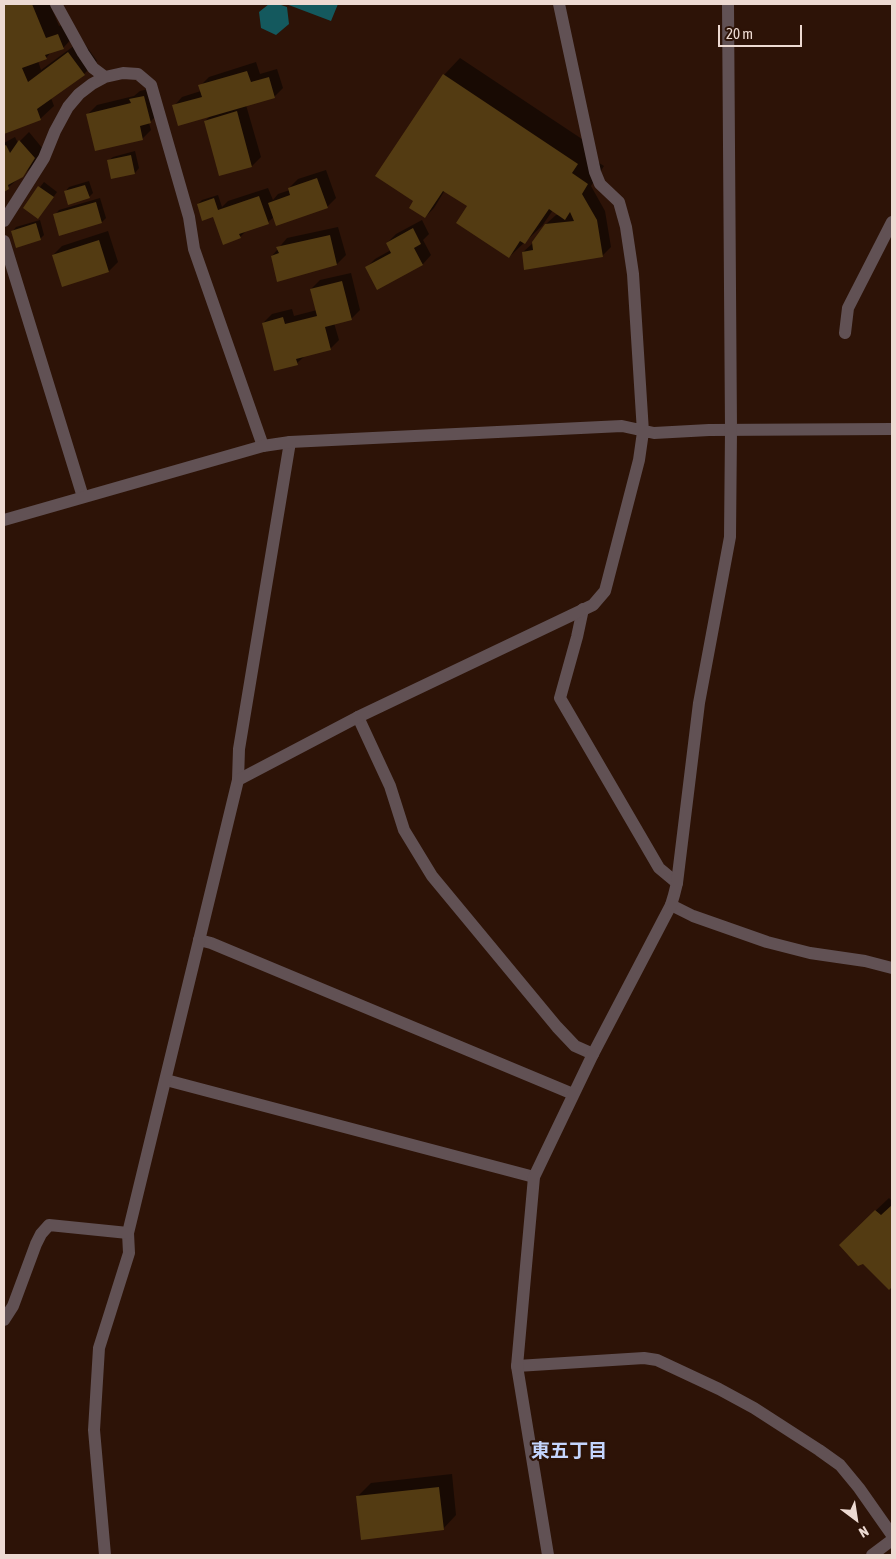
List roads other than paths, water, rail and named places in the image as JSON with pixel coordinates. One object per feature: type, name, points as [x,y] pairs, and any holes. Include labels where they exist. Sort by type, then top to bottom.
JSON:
[{"type":"street","points":[[56,4],[93,68],[105,77]]},
{"type":"street","points":[[238,780],[358,717],[593,605],[605,591],[639,460],[643,432],[634,274],[626,227],[619,202],[600,184],[595,172],[559,4]]},
{"type":"street","points":[[548,1555],[518,1366],[534,1176],[593,1054],[671,905],[677,883],[699,703],[729,544],[731,430],[728,4]]},
{"type":"street","points":[[4,220],[44,158],[55,131],[68,107],[92,84],[105,77],[123,73],[138,74],[151,85],[189,217],[194,249],[264,446]]},
{"type":"street","points":[[845,333],[848,308],[892,222]]},
{"type":"street","points":[[4,241],[83,497]]},
{"type":"street","points":[[4,520],[264,446],[290,442],[622,426],[654,433],[731,430],[892,429]]},
{"type":"street","points":[[105,1555],[94,1430],[99,1348],[129,1253],[128,1233],[238,780],[239,749],[290,442]]},
{"type":"street","points":[[583,610],[560,698],[659,868],[677,883]]},
{"type":"street","points":[[358,717],[390,786],[404,830],[432,876],[557,1027],[575,1046],[593,1054]]},
{"type":"street","points":[[671,905],[718,926],[768,942],[810,953],[892,968]]},
{"type":"street","points":[[199,940],[211,943],[574,1094]]},
{"type":"street","points":[[166,1080],[534,1176]]},
{"type":"street","points":[[4,1320],[13,1306],[36,1244],[41,1234],[49,1225],[128,1233]]},
{"type":"street","points":[[518,1366],[644,1358],[657,1360],[726,1392],[754,1408],[840,1465],[859,1488],[892,1535]]},
{"type":"street","points":[[872,1555],[892,1540]]},
{"type":"water","points":[[269,4],[287,7],[289,24],[276,35],[261,28],[259,12]]},
{"type":"water","points":[[286,4],[338,4],[331,21]]},
{"type":"district","name":"東五丁目","points":[[569,1451]]}]
